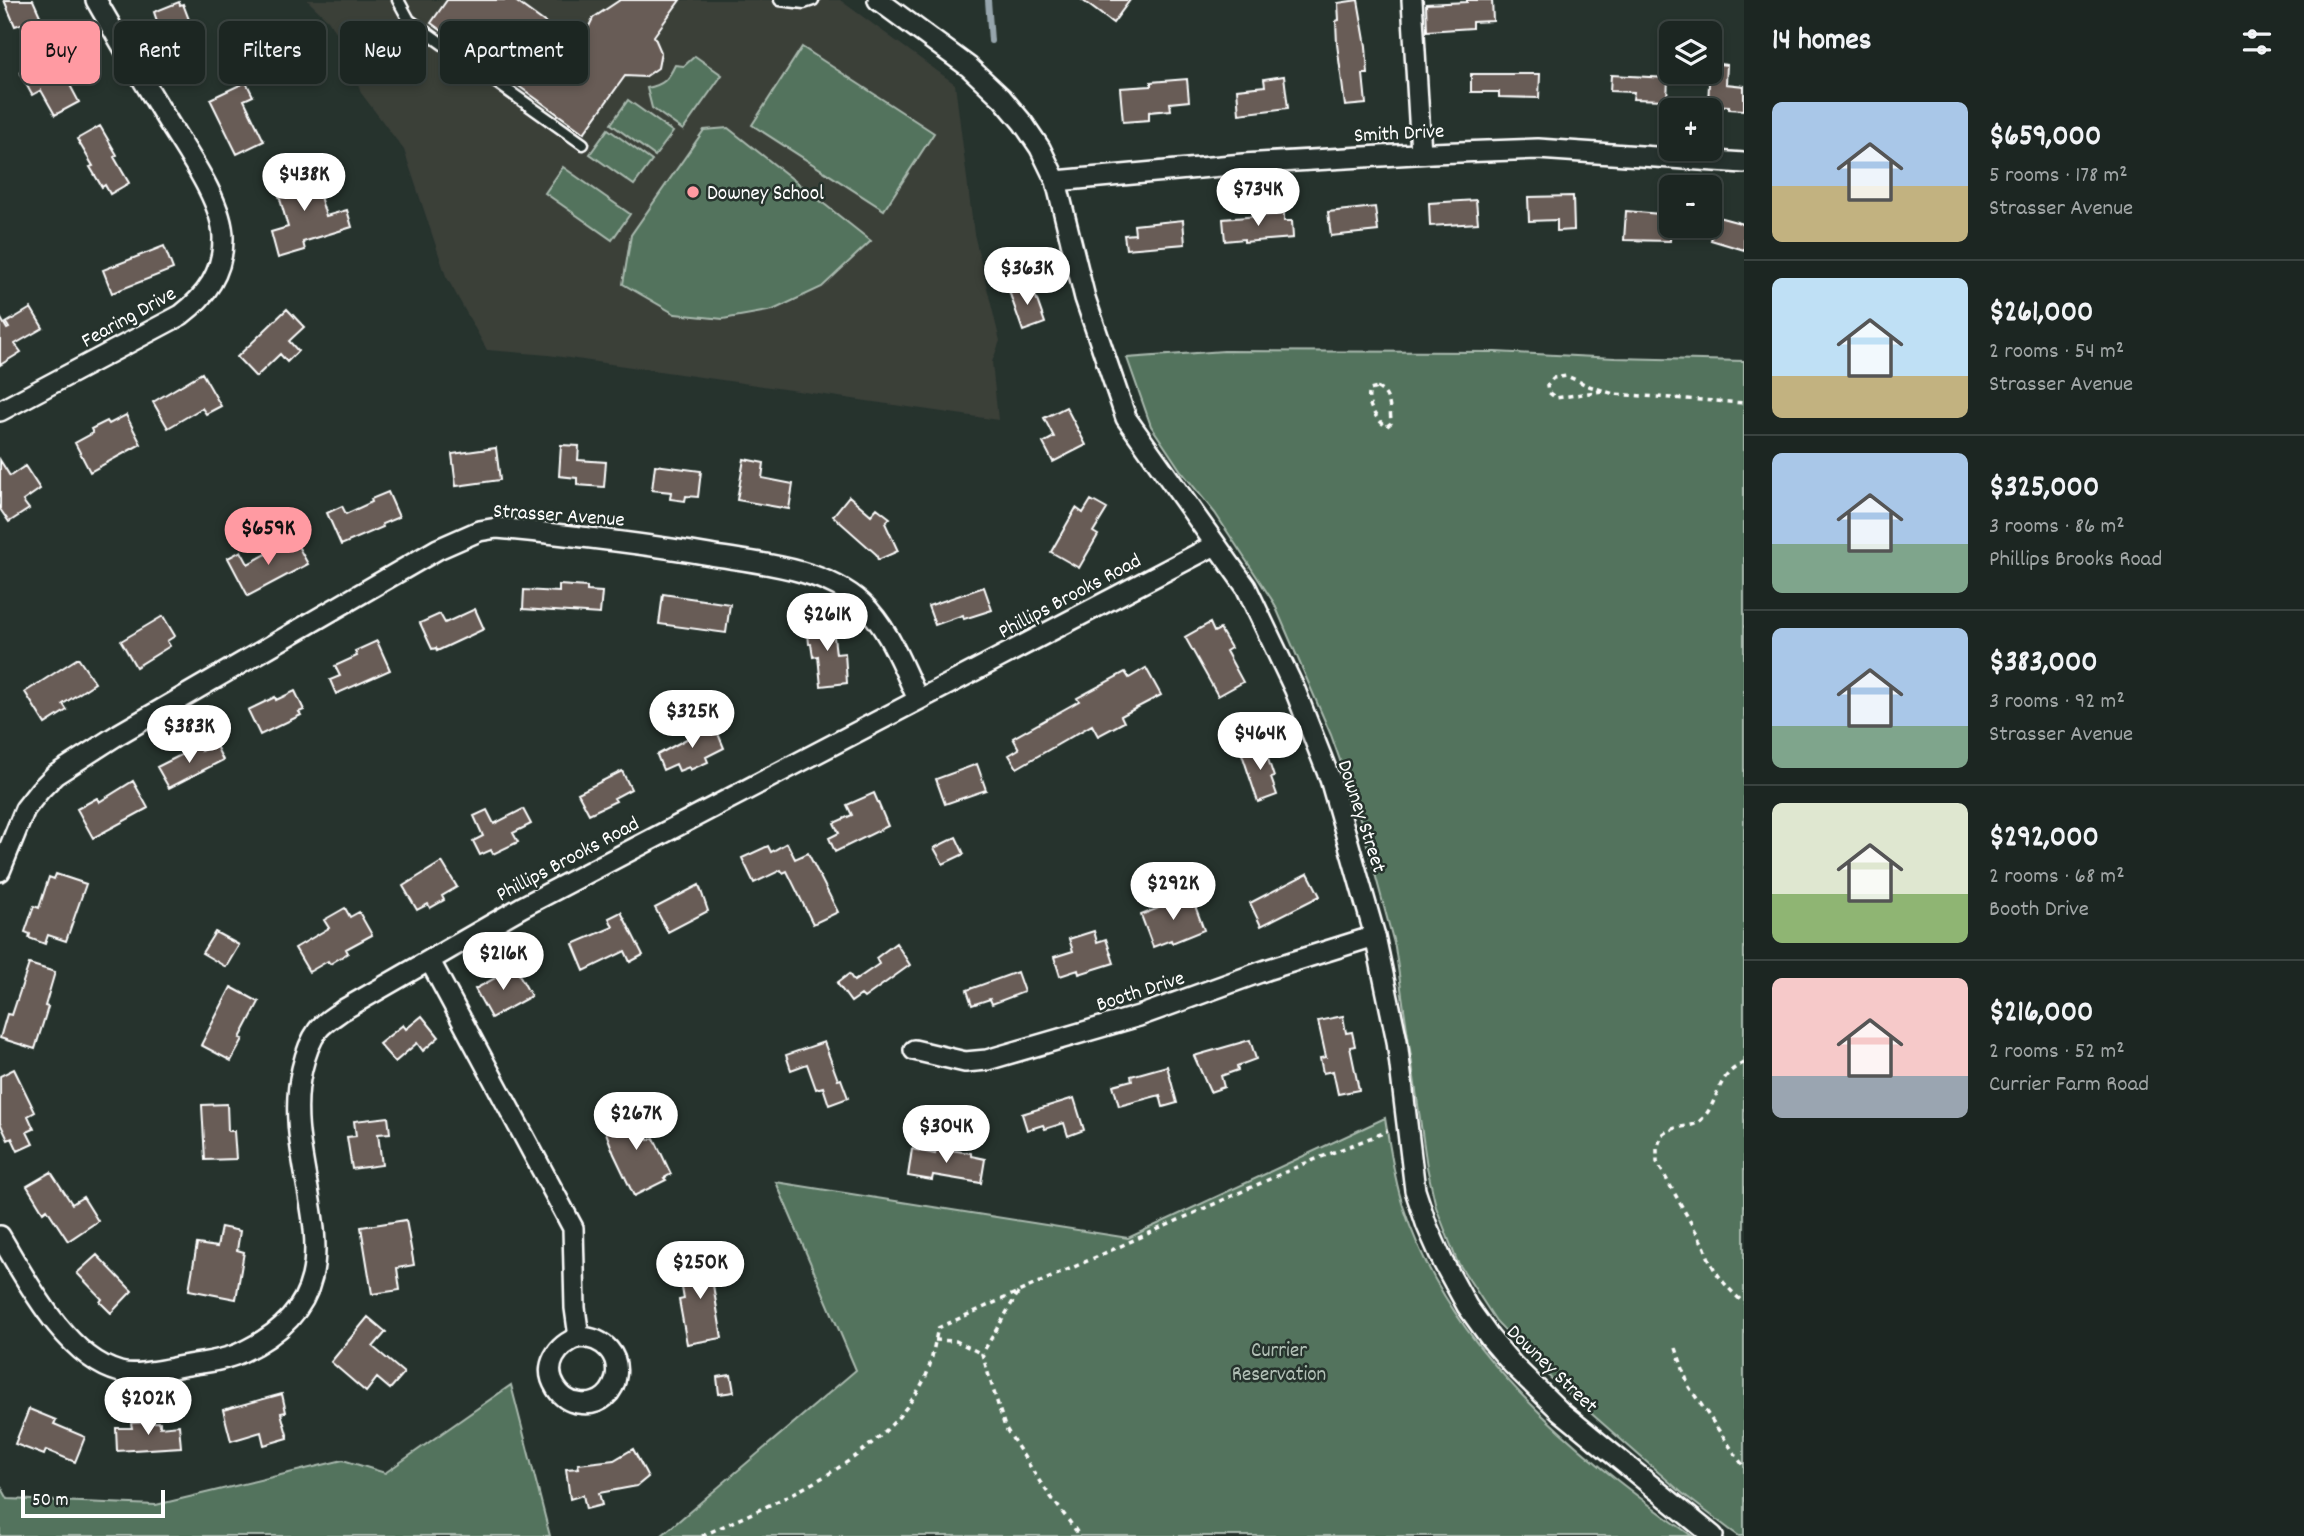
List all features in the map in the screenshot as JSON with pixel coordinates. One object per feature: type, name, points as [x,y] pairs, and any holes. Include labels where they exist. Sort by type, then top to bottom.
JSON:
[{"type":"street","name":"Fearing Drive","points":[[0,411],[181,315],[200,300],[216,276],[223,240],[221,219],[202,179],[96,0]]},
{"type":"street","name":"Downey Street","points":[[878,0],[969,67],[998,94],[1038,145],[1056,181],[1085,298],[1126,418],[1246,587],[1295,690],[1330,779],[1376,936],[1397,1041],[1415,1189],[1443,1262],[1467,1306],[1513,1366],[1560,1411],[1713,1536]]},
{"type":"street","points":[[1412,0],[1421,153]]},
{"type":"street","name":"Smith Drive","points":[[1056,181],[1243,164],[1538,149],[1744,163]]},
{"type":"street","name":"Strasser Avenue","points":[[0,871],[25,809],[55,775],[119,734],[438,548],[479,531],[497,528],[622,540],[785,567],[813,575],[860,601],[877,620],[892,644],[918,699]]},
{"type":"street","name":"Phillips Brooks Road","points":[[0,1236],[30,1287],[72,1343],[92,1361],[122,1373],[157,1371],[238,1354],[277,1331],[301,1305],[313,1274],[317,1255],[297,1129],[296,1106],[305,1056],[319,1028],[343,1010],[522,907],[1215,545]]},
{"type":"street","name":"Booth Drive","points":[[914,1050],[965,1062],[987,1060],[1139,1016],[1269,969],[1376,936]]},
{"type":"street","points":[[430,961],[573,1228],[575,1308],[579,1337]]},
{"type":"lane","points":[[398,0],[409,20],[583,144]]},
{"type":"lane","points":[[780,0],[804,3],[813,0]]},
{"type":"path","points":[[1602,391],[1556,398],[1548,392],[1547,386],[1553,378],[1567,376],[1602,391],[1624,395],[1744,403]]},
{"type":"path","points":[[1377,388],[1386,394],[1391,420],[1388,426],[1381,423],[1371,408],[1368,394],[1370,390],[1377,388]]},
{"type":"path","points":[[1744,1063],[1731,1070],[1723,1079],[1707,1114],[1700,1122],[1673,1128],[1662,1135],[1656,1156],[1661,1172],[1705,1248],[1709,1262],[1726,1286],[1744,1303]]},
{"type":"path","points":[[702,1536],[762,1510],[866,1449],[903,1415],[926,1377],[938,1328],[1301,1165],[1406,1124]]},
{"type":"path","points":[[982,1354],[1020,1291]]},
{"type":"path","points":[[935,1340],[956,1341],[982,1354],[1005,1427],[1040,1482],[1080,1536]]},
{"type":"path","points":[[1676,1348],[1689,1388],[1744,1467]]},
{"type":"shaded area","name":"Downey School","points":[[307,0],[840,0],[955,84],[974,234],[1000,341],[992,362],[998,420],[548,355],[487,350],[446,276],[404,150],[361,93],[358,84],[426,84],[426,21],[340,21],[340,37],[328,20]]},
{"type":"green space","points":[[802,47],[934,133],[884,210],[752,125]]},
{"type":"green space","points":[[695,56],[722,75],[683,130],[652,108],[647,88],[661,83],[675,65],[684,66]]},
{"type":"green space","points":[[628,100],[673,132],[655,156],[611,124]]},
{"type":"green space","points":[[728,128],[871,241],[822,287],[773,310],[723,319],[675,314],[623,284],[631,235],[704,130]]},
{"type":"green space","points":[[608,129],[652,161],[634,185],[590,154]]},
{"type":"green space","points":[[563,167],[630,214],[612,240],[545,193]]},
{"type":"green space","points":[[1224,351],[1495,352],[1744,361],[1744,1536],[1739,1536],[1682,1493],[1545,1373],[1496,1321],[1457,1261],[1436,1207],[1427,1167],[1395,947],[1357,808],[1331,735],[1274,603],[1215,513],[1181,471],[1151,426],[1127,358]]},
{"type":"green space","name":"Currier Reservation","points":[[1385,1118],[1392,1163],[1403,1206],[1424,1258],[1451,1307],[1484,1352],[1520,1394],[1561,1432],[1603,1469],[1692,1536],[661,1536],[856,1370],[776,1182],[1128,1238]]},
{"type":"green space","points":[[511,1385],[550,1536],[0,1536],[0,1485],[8,1499],[156,1505],[343,1460],[385,1473]]},
{"type":"building","points":[[4,0],[33,0],[41,18],[21,21],[21,24],[15,26]]},
{"type":"building","points":[[447,0],[514,0],[543,21],[440,21],[440,29],[431,23]]},
{"type":"building","points":[[620,0],[680,0],[654,36],[661,52],[658,68],[645,77],[625,76],[584,133],[516,84],[588,84],[588,28],[593,18]]},
{"type":"building","points":[[1082,0],[1130,0],[1113,23]]},
{"type":"building","points":[[1358,0],[1366,46],[1368,74],[1363,74],[1366,104],[1345,106],[1337,44],[1338,3]]},
{"type":"building","points":[[1492,0],[1493,21],[1472,22],[1472,28],[1427,31],[1426,4]]},
{"type":"building","points":[[179,2],[180,5],[183,4],[189,21],[157,21],[154,12]]},
{"type":"building","points":[[1722,64],[1727,65],[1726,84],[1744,86],[1744,110],[1722,106],[1722,98],[1708,98],[1709,84],[1722,84]]},
{"type":"building","points":[[1471,74],[1540,74],[1539,98],[1499,97],[1499,92],[1471,92]]},
{"type":"building","points":[[1611,75],[1659,78],[1659,84],[1668,84],[1667,98],[1659,100],[1633,99],[1634,92],[1610,91]]},
{"type":"building","points":[[1284,76],[1288,108],[1239,114],[1237,89],[1265,86],[1264,79]]},
{"type":"building","points":[[1187,79],[1189,101],[1170,103],[1171,110],[1149,112],[1149,120],[1123,122],[1120,88],[1151,86],[1151,82]]},
{"type":"building","points":[[26,84],[69,84],[79,102],[55,115],[41,90],[32,95]]},
{"type":"building","points":[[247,84],[253,96],[244,100],[264,141],[237,154],[210,99]]},
{"type":"building","points":[[100,126],[129,183],[110,194],[105,185],[102,187],[90,167],[93,166],[77,139]]},
{"type":"building","points":[[311,167],[326,216],[347,210],[352,227],[303,242],[305,250],[278,258],[271,232],[288,227],[274,178]]},
{"type":"building","points":[[1573,196],[1574,230],[1557,231],[1557,220],[1529,221],[1528,197]]},
{"type":"building","points":[[1476,200],[1478,223],[1430,226],[1429,203]]},
{"type":"building","points":[[1375,207],[1378,231],[1331,236],[1328,212]]},
{"type":"building","points":[[1626,211],[1659,214],[1659,238],[1670,238],[1670,241],[1624,240]]},
{"type":"building","points":[[1284,214],[1284,221],[1292,221],[1293,238],[1225,241],[1223,219]]},
{"type":"building","points":[[1722,218],[1744,224],[1744,250],[1711,240],[1722,238]]},
{"type":"building","points":[[1183,220],[1185,244],[1126,249],[1124,235],[1135,234],[1134,225]]},
{"type":"building","points":[[164,246],[173,269],[112,293],[103,270]]},
{"type":"building","points":[[1031,283],[1045,323],[1023,331],[1009,291]]},
{"type":"building","points":[[31,308],[43,328],[15,344],[21,352],[0,365],[0,317],[7,329],[9,328],[6,323]]},
{"type":"building","points":[[287,309],[304,327],[289,341],[298,351],[287,362],[280,354],[256,377],[237,357]]},
{"type":"building","points":[[202,373],[221,406],[206,414],[202,408],[168,428],[153,402]]},
{"type":"building","points":[[1066,407],[1086,445],[1053,462],[1043,443],[1054,437],[1044,418]]},
{"type":"building","points":[[126,415],[141,444],[90,472],[75,443],[93,433],[91,429]]},
{"type":"building","points":[[561,445],[579,446],[578,460],[606,462],[604,487],[577,485],[577,478],[559,476]]},
{"type":"building","points":[[496,448],[500,480],[456,486],[452,454]]},
{"type":"building","points":[[744,459],[764,463],[762,478],[793,484],[789,509],[737,500]]},
{"type":"building","points":[[0,460],[10,476],[25,466],[40,489],[23,501],[29,509],[9,522],[0,509]]},
{"type":"building","points":[[655,465],[701,471],[698,497],[686,496],[685,501],[670,499],[671,492],[652,490]]},
{"type":"building","points":[[388,492],[399,517],[341,545],[327,513],[342,506],[346,514]]},
{"type":"building","points":[[849,496],[871,515],[877,508],[890,518],[885,523],[898,551],[878,560],[876,554],[833,516]]},
{"type":"building","points":[[1091,500],[1107,509],[1093,532],[1098,535],[1079,568],[1051,552],[1076,508],[1083,513]]},
{"type":"building","points":[[294,539],[308,564],[248,596],[228,558],[241,551],[248,564]]},
{"type":"building","points":[[559,585],[587,587],[587,591],[602,592],[600,614],[523,609],[524,590],[559,592]]},
{"type":"building","points":[[984,587],[992,610],[964,619],[963,615],[935,625],[928,606]]},
{"type":"building","points":[[663,594],[730,604],[726,633],[659,624]]},
{"type":"building","points":[[475,609],[484,629],[437,651],[436,648],[432,649],[420,623],[440,614],[445,623]]},
{"type":"building","points":[[163,616],[175,636],[167,641],[170,646],[136,667],[121,641]]},
{"type":"building","points":[[832,620],[836,654],[845,653],[847,683],[821,686],[818,656],[813,657],[807,622]]},
{"type":"building","points":[[1210,623],[1214,632],[1220,629],[1231,648],[1226,651],[1243,682],[1218,696],[1185,637]]},
{"type":"building","points":[[377,641],[390,670],[336,694],[330,680],[340,676],[335,666],[357,656],[355,651]]},
{"type":"building","points":[[78,658],[95,683],[63,704],[67,710],[45,724],[25,692]]},
{"type":"building","points":[[1146,668],[1161,695],[1121,716],[1124,722],[1098,736],[1092,725],[1017,768],[1009,755],[1019,749],[1013,738],[1125,672],[1129,678]]},
{"type":"building","points":[[295,691],[304,710],[299,712],[301,715],[260,735],[248,710]]},
{"type":"building","points":[[714,724],[724,748],[706,757],[708,762],[690,770],[689,767],[679,771],[676,764],[663,770],[657,755]]},
{"type":"building","points":[[215,744],[223,760],[169,788],[157,767],[199,746],[201,751]]},
{"type":"building","points":[[1263,744],[1277,795],[1258,802],[1241,751]]},
{"type":"building","points":[[977,764],[986,790],[945,804],[936,779]]},
{"type":"building","points":[[622,771],[631,789],[614,798],[616,801],[589,814],[578,793]]},
{"type":"building","points":[[133,781],[148,808],[93,838],[77,809],[97,798],[99,802]]},
{"type":"building","points":[[874,793],[888,826],[835,852],[829,838],[839,833],[834,823],[852,815],[847,805]]},
{"type":"building","points":[[523,809],[531,824],[513,833],[518,842],[493,854],[491,850],[480,855],[473,841],[483,836],[474,816],[487,810],[494,824]]},
{"type":"building","points":[[956,837],[964,854],[943,864],[934,848]]},
{"type":"building","points":[[787,843],[795,859],[808,853],[838,912],[813,924],[787,871],[783,873],[781,870],[754,883],[742,858],[768,846],[771,852]]},
{"type":"building","points":[[442,862],[457,887],[442,896],[444,900],[430,908],[428,904],[417,910],[403,886]]},
{"type":"building","points":[[1308,873],[1320,896],[1261,926],[1250,903]]},
{"type":"building","points":[[56,874],[86,884],[66,941],[48,935],[45,944],[29,938],[30,934],[25,932],[34,906],[39,908],[49,877],[54,879]]},
{"type":"building","points":[[699,885],[708,911],[668,932],[655,908]]},
{"type":"building","points":[[1191,895],[1204,930],[1172,943],[1171,940],[1153,947],[1141,915]]},
{"type":"building","points":[[345,908],[350,917],[359,912],[372,935],[346,949],[348,953],[330,964],[328,961],[309,972],[295,948],[329,928],[324,920]]},
{"type":"building","points":[[621,912],[643,955],[630,962],[625,951],[584,971],[573,944],[613,927],[609,918]]},
{"type":"building","points":[[1094,931],[1097,942],[1106,939],[1114,963],[1079,974],[1078,970],[1060,976],[1054,957],[1073,951],[1069,939]]},
{"type":"building","points":[[215,932],[239,945],[226,967],[202,953]]},
{"type":"building","points":[[896,943],[910,965],[864,998],[861,995],[851,1002],[837,983],[849,974],[854,981],[879,964],[876,958]]},
{"type":"building","points":[[29,964],[55,972],[35,1049],[0,1038],[7,1014],[12,1015]]},
{"type":"building","points":[[515,967],[531,996],[491,1018],[475,989]]},
{"type":"building","points":[[1017,972],[1024,992],[992,1004],[990,999],[972,1005],[967,990]]},
{"type":"building","points":[[231,987],[259,1002],[231,1061],[201,1045]]},
{"type":"building","points":[[422,1016],[439,1037],[423,1051],[417,1043],[395,1062],[379,1044],[403,1025],[406,1029]]},
{"type":"building","points":[[1343,1016],[1346,1033],[1352,1032],[1355,1046],[1350,1047],[1359,1090],[1338,1094],[1333,1071],[1323,1073],[1320,1058],[1326,1057],[1318,1021]]},
{"type":"building","points":[[1250,1040],[1256,1059],[1221,1076],[1224,1087],[1210,1092],[1194,1056]]},
{"type":"building","points":[[824,1042],[838,1080],[841,1079],[848,1098],[829,1105],[823,1087],[816,1089],[807,1064],[791,1070],[786,1055]]},
{"type":"building","points":[[1167,1066],[1177,1103],[1163,1107],[1160,1095],[1119,1106],[1113,1085],[1132,1080],[1131,1076]]},
{"type":"building","points":[[14,1069],[35,1112],[28,1116],[34,1129],[27,1132],[33,1144],[18,1151],[12,1138],[8,1140],[0,1123],[0,1076]]},
{"type":"building","points":[[1074,1098],[1084,1130],[1068,1136],[1064,1123],[1045,1129],[1043,1125],[1027,1130],[1022,1114]]},
{"type":"building","points":[[227,1104],[228,1131],[234,1131],[236,1159],[205,1160],[202,1105]]},
{"type":"building","points":[[634,1108],[648,1140],[654,1138],[671,1174],[664,1178],[666,1180],[634,1196],[602,1122]]},
{"type":"building","points":[[388,1117],[390,1133],[378,1134],[382,1165],[352,1169],[347,1137],[356,1136],[354,1121]]},
{"type":"building","points":[[936,1148],[971,1153],[971,1156],[985,1159],[981,1183],[933,1175],[932,1180],[908,1176],[912,1149],[935,1154]]},
{"type":"building","points":[[51,1172],[72,1204],[83,1197],[98,1221],[68,1241],[47,1209],[43,1212],[27,1186]]},
{"type":"building","points":[[406,1220],[414,1265],[397,1268],[400,1290],[372,1294],[361,1227]]},
{"type":"building","points":[[221,1227],[240,1231],[237,1250],[244,1252],[236,1299],[189,1290],[197,1244],[217,1247]]},
{"type":"building","points":[[97,1255],[132,1291],[111,1313],[100,1302],[102,1299],[77,1273]]},
{"type":"building","points":[[714,1258],[718,1284],[713,1285],[722,1338],[687,1344],[679,1300],[684,1299],[678,1265]]},
{"type":"building","points":[[368,1317],[386,1332],[373,1347],[404,1373],[390,1389],[377,1378],[366,1392],[331,1362]]},
{"type":"building","points":[[731,1375],[734,1392],[719,1394],[717,1377]]},
{"type":"building","points":[[282,1394],[286,1412],[281,1413],[288,1438],[264,1445],[261,1432],[231,1441],[223,1410]]},
{"type":"building","points":[[29,1409],[56,1420],[54,1424],[85,1437],[75,1462],[46,1450],[44,1455],[15,1444]]},
{"type":"building","points":[[160,1422],[160,1427],[179,1425],[181,1447],[117,1451],[116,1428],[132,1428],[131,1423]]},
{"type":"building","points":[[633,1449],[648,1477],[637,1486],[599,1493],[602,1505],[586,1509],[583,1495],[570,1499],[566,1469],[579,1468],[578,1464],[614,1460]]},
{"type":"waterway","points":[[988,0],[991,41]]},
{"type":"place","name":"Downey School","points":[[693,192]]}]
